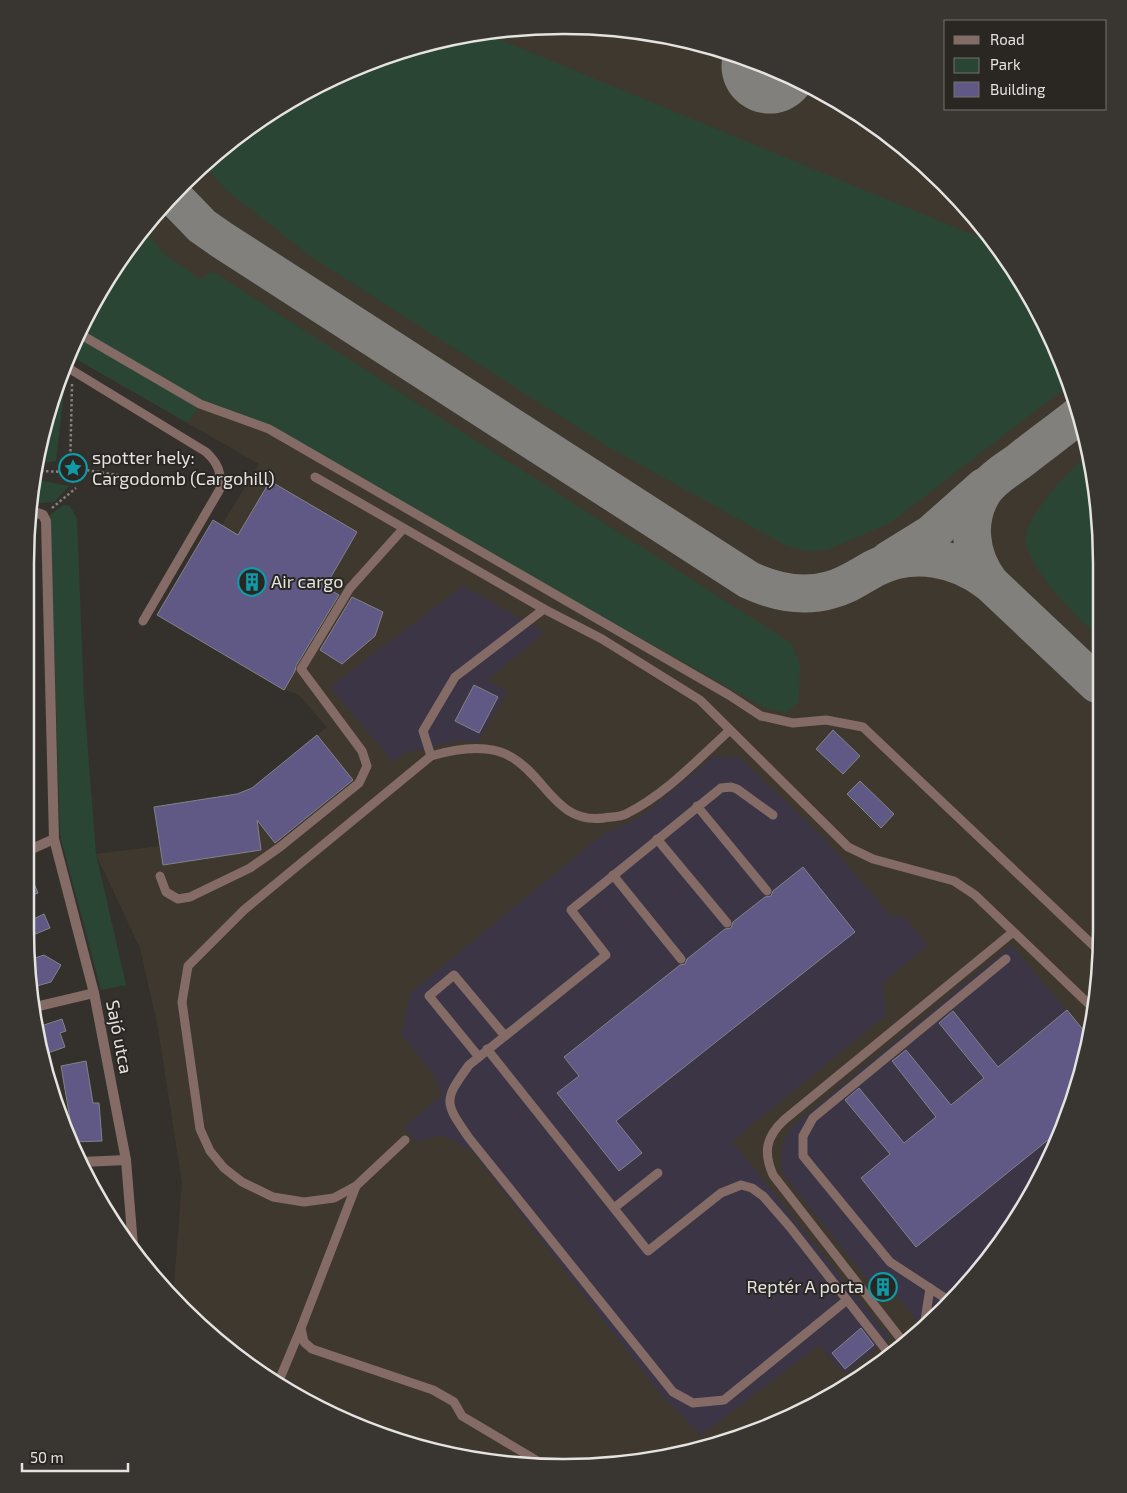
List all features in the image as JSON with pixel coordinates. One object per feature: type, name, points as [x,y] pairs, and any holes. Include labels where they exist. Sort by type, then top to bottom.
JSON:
[{"type":"street","points":[[36,513],[43,515]]},
{"type":"street","name":"Sajó utca","points":[[43,515],[46,521],[54,839],[94,993],[126,1160],[132,1237]]},
{"type":"street","points":[[34,848],[54,839]]},
{"type":"street","points":[[39,1007],[94,993]]},
{"type":"street","points":[[87,1162],[126,1160]]},
{"type":"lane","points":[[85,337],[200,404],[277,434],[712,685],[761,716],[793,723],[826,720],[863,727],[1093,945]]},
{"type":"lane","points":[[71,369],[206,452],[215,460],[222,478],[220,489],[143,621]]},
{"type":"lane","points":[[315,477],[544,610],[602,639],[700,700],[848,847],[873,859],[954,881],[975,896],[1088,1004]]},
{"type":"lane","points":[[160,876],[166,892],[178,899],[190,897],[250,868],[280,847],[359,783],[367,766],[362,750],[301,669],[350,588],[403,529]]},
{"type":"lane","points":[[431,756],[423,731],[456,677],[544,610]]},
{"type":"lane","points":[[406,1140],[356,1186],[334,1198],[304,1202],[273,1197],[242,1182],[224,1168],[210,1151],[200,1129],[182,1002],[188,966],[244,910],[431,756],[457,749],[491,751],[512,757],[532,774],[572,815],[593,819],[624,815],[660,794],[730,730]]},
{"type":"lane","points":[[773,815],[737,789],[731,787],[714,792],[571,910],[606,955],[469,1065],[454,1085],[450,1098],[451,1111],[469,1138],[673,1392],[693,1403],[724,1400],[847,1300]]},
{"type":"lane","points":[[697,806],[767,891]]},
{"type":"lane","points":[[657,839],[727,924]]},
{"type":"lane","points":[[613,875],[681,959]]},
{"type":"lane","points":[[900,1338],[773,1175],[766,1157],[766,1147],[769,1138],[784,1120],[1013,932]]},
{"type":"lane","points":[[944,1297],[890,1262],[803,1156],[803,1136],[813,1118],[1006,959]]},
{"type":"lane","points":[[479,1057],[429,996],[454,976],[505,1036]]},
{"type":"lane","points":[[488,1050],[648,1251],[721,1193],[741,1184],[752,1188],[774,1208],[886,1350]]},
{"type":"lane","points":[[614,1208],[658,1173]]},
{"type":"lane","points":[[281,1377],[356,1186]]},
{"type":"lane","points":[[926,1316],[930,1288]]},
{"type":"lane","points":[[301,1328],[304,1342],[312,1349],[433,1390],[454,1402],[462,1416],[533,1458]]},
{"type":"path","points":[[69,374],[70,472]]},
{"type":"path","points":[[42,471],[70,472],[86,470],[130,477]]},
{"type":"path","points":[[43,515],[76,488]]},
{"type":"shaded area","points":[[529,35],[598,35],[633,38],[667,44],[734,62],[766,74],[798,88],[858,123],[913,165],[962,214],[1004,269],[1039,329],[1053,361],[1075,426],[1089,494],[1093,564],[1093,930],[1089,999],[1075,1067],[1053,1132],[1039,1164],[1004,1224],[962,1279],[938,1304],[913,1328],[858,1370],[798,1405],[766,1419],[701,1441],[667,1449],[633,1455],[598,1458],[529,1458],[494,1455],[426,1441],[393,1431],[329,1405],[269,1370],[241,1350],[214,1328],[174,1288],[182,1183],[158,1028],[140,948],[96,854],[160,846],[154,807],[237,794],[252,788],[327,727],[298,694],[284,690],[157,615],[213,520],[222,525],[259,464],[75,358],[88,329],[105,299],[143,241],[165,214],[214,165],[269,123],[329,88],[393,62],[426,52],[494,38]]},
{"type":"shaded area","points":[[463,586],[544,632],[487,680],[507,692],[478,742],[459,741],[404,753],[393,762],[330,687]]},
{"type":"shaded area","points":[[714,756],[739,757],[822,836],[890,915],[903,916],[928,945],[883,982],[886,1015],[732,1141],[890,1338],[847,1372],[841,1371],[819,1345],[701,1435],[662,1396],[473,1152],[443,1135],[416,1142],[404,1127],[442,1095],[435,1076],[402,1035],[410,993],[603,834],[639,818]]},
{"type":"shaded area","points":[[1011,945],[1083,1030],[1065,1100],[1039,1164],[1004,1224],[984,1252],[962,1279],[918,1323],[880,1275],[869,1281],[789,1182],[781,1169],[782,1146],[791,1127]]},
{"type":"green space","points":[[496,38],[982,238],[1004,269],[1039,329],[1064,389],[890,523],[827,550],[808,551],[787,546],[610,448],[310,256],[226,190],[209,170],[269,123],[329,88],[393,62],[426,52]]},
{"type":"green space","points":[[148,235],[163,253],[199,279],[213,272],[791,643],[800,665],[799,701],[787,713],[763,707],[269,429],[200,404],[188,423],[75,358],[88,329],[105,299],[123,269]]},
{"type":"green space","points":[[65,386],[56,461],[43,463],[52,426]]},
{"type":"green space","points":[[1083,460],[1089,494],[1092,529],[1093,632],[1046,581],[1030,555],[1026,543],[1031,521],[1049,495]]},
{"type":"green space","points":[[40,480],[69,486],[54,502],[37,503]]},
{"type":"green space","points":[[63,505],[70,506],[77,519],[84,700],[96,854],[126,985],[101,990],[60,835],[50,515]]},
{"type":"building","name":"Air cargo","points":[[270,481],[357,532],[325,587],[339,595],[296,666],[284,690],[157,615],[213,520],[238,535]]},
{"type":"building","points":[[352,597],[383,612],[375,636],[342,664],[320,650]]},
{"type":"building","points":[[474,685],[498,697],[479,733],[455,721]]},
{"type":"building","points":[[833,730],[860,756],[843,774],[816,749]]},
{"type":"building","points":[[317,735],[353,780],[275,843],[257,820],[261,850],[163,865],[154,807],[237,794],[252,788]]},
{"type":"building","points":[[860,781],[894,814],[881,828],[847,794]]},
{"type":"building","points":[[803,867],[855,932],[616,1121],[642,1153],[619,1171],[557,1093],[579,1076],[564,1057],[680,965],[685,964],[687,959],[725,929],[731,928],[733,922],[765,897],[771,896],[773,891]]},
{"type":"building","points":[[34,883],[38,893],[34,895]]},
{"type":"building","points":[[44,914],[50,928],[34,935],[34,919]]},
{"type":"building","points":[[44,955],[61,965],[51,982],[37,986],[35,958]]},
{"type":"building","points":[[1067,1010],[1083,1030],[1065,1100],[1050,1138],[916,1247],[861,1178],[890,1154],[845,1100],[859,1088],[904,1143],[936,1117],[892,1061],[906,1050],[951,1105],[984,1078],[939,1023],[953,1011],[998,1067]]},
{"type":"building","points":[[62,1019],[66,1031],[60,1033],[65,1047],[49,1053],[43,1025]]},
{"type":"building","points":[[86,1061],[93,1103],[99,1103],[102,1141],[78,1142],[69,1119],[61,1066]]},
{"type":"building","name":"Reptér A porta","points":[[884,1280],[892,1289],[882,1298],[873,1288]]},
{"type":"building","points":[[861,1328],[874,1345],[845,1369],[832,1353]]},
{"type":"taxiway","points":[[178,201],[202,226],[222,240],[749,580],[779,591],[809,594],[836,588],[889,562],[919,558],[949,562],[977,574],[990,583],[1093,680]]},
{"type":"taxiway","points":[[990,583],[978,561],[972,536],[974,512],[979,500],[985,489],[996,478],[1073,420]]},
{"type":"taxiway","points":[[889,560],[931,534],[984,487]]},
{"type":"place","name":"spotter hely: Cargodomb (Cargohill)","points":[[73,468]]},
{"type":"place","name":"Air cargo","points":[[252,582]]},
{"type":"place","name":"Reptér A porta","points":[[883,1287]]}]
